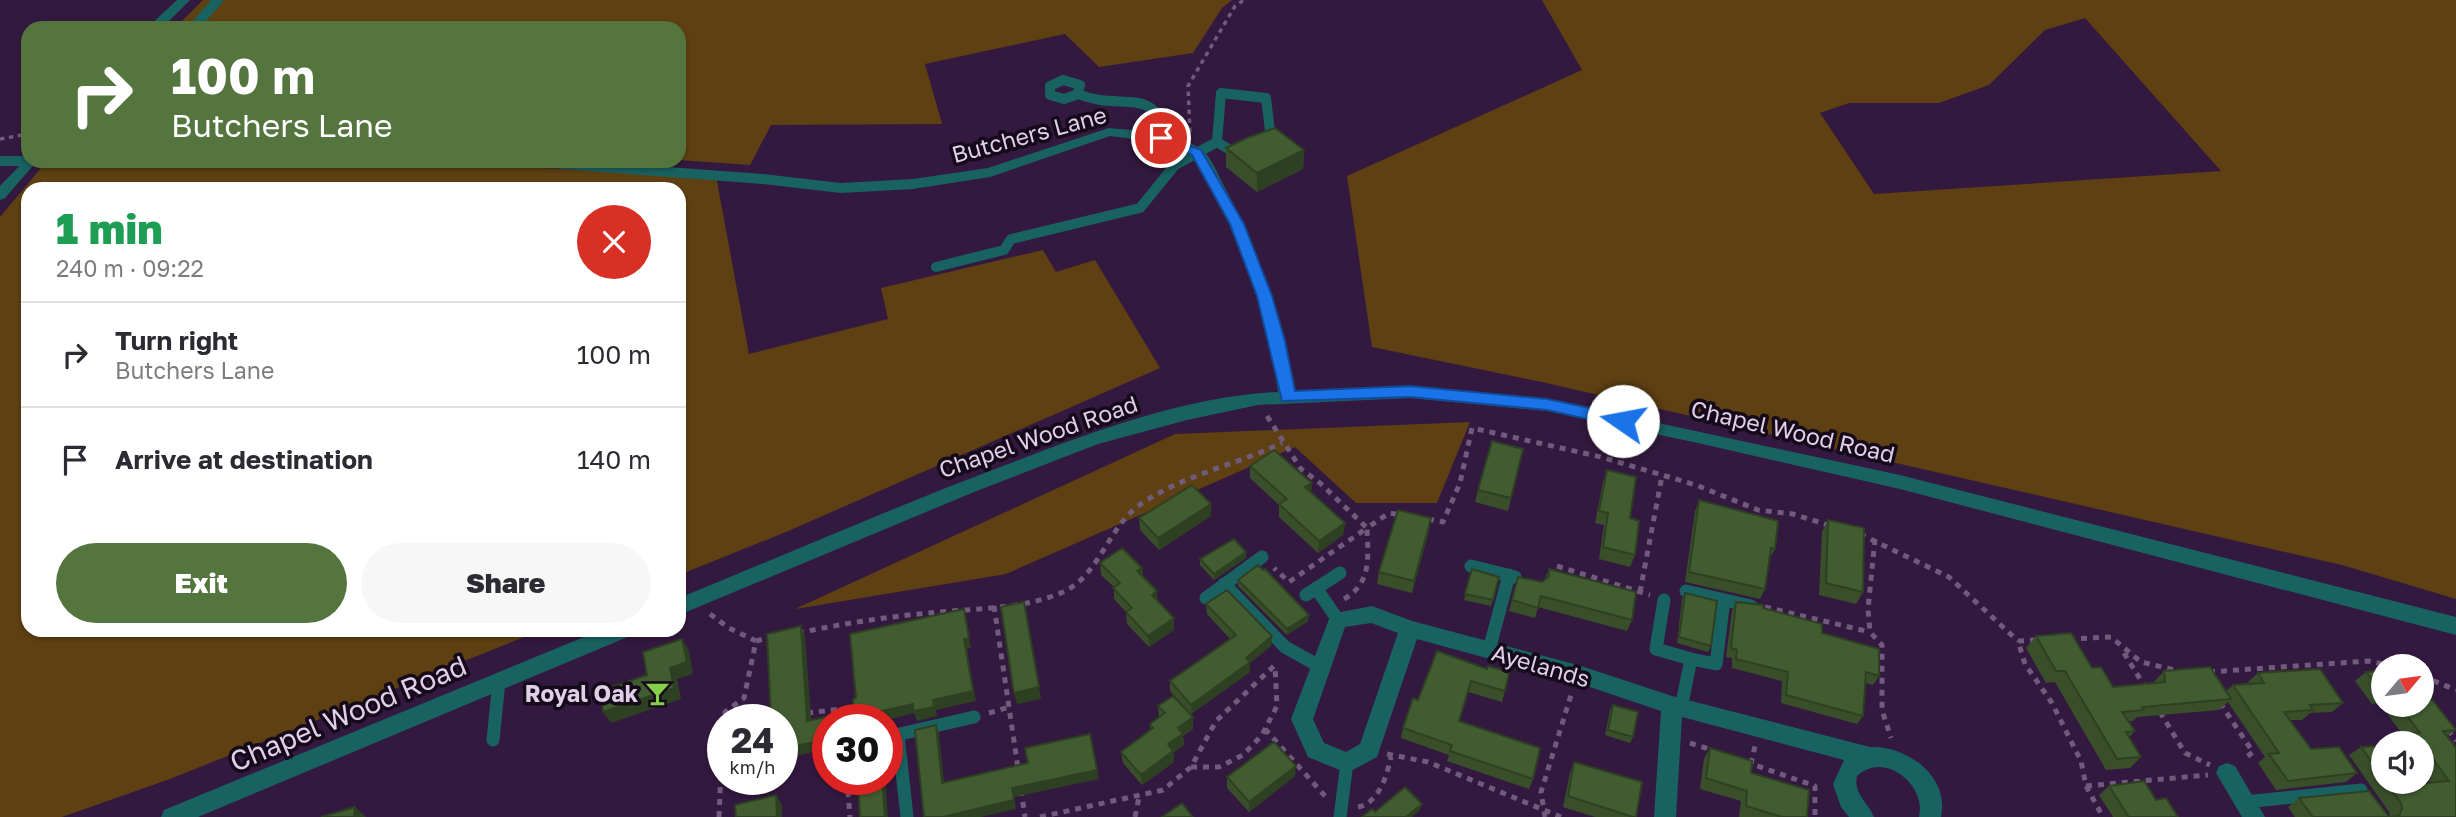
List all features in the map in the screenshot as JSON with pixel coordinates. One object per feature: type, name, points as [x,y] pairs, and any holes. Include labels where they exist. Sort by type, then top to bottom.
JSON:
[{"type":"street","points":[[162,21],[184,0]]},
{"type":"street","name":"Butchers Lane","points":[[617,168],[841,188],[913,184],[990,172],[1110,132],[1142,134],[1193,151]]},
{"type":"street","points":[[1193,151],[1237,224],[1265,296],[1278,341],[1288,397]]},
{"type":"street","points":[[0,195],[23,168]]},
{"type":"street","name":"Chapel Wood Road","points":[[686,604],[967,487],[1094,439],[1187,413],[1258,400],[1410,392],[1547,405],[1900,482],[2456,626]]},
{"type":"street","name":"Ayelands","points":[[1338,620],[1372,614],[1410,629],[1578,674],[1676,707],[1867,756],[1881,755],[1899,761]]},
{"type":"street","points":[[1338,620],[1302,719],[1316,750],[1347,763],[1369,750],[1410,629]]},
{"type":"street","name":"Chapel Wood Road","points":[[172,817],[606,637]]},
{"type":"street","points":[[1665,817],[1670,736],[1676,707]]},
{"type":"street","points":[[1863,817],[1850,801],[1845,788],[1845,775],[1855,761],[1867,756]]},
{"type":"street","points":[[1899,761],[1917,774],[1927,787],[1932,800],[1930,817]]},
{"type":"street","points":[[2227,773],[2249,810]]},
{"type":"lane","points":[[199,21],[218,0]]},
{"type":"lane","points":[[1221,93],[1266,98],[1271,139],[1235,153],[1217,142],[1221,93]]},
{"type":"lane","points":[[1078,94],[1093,100],[1141,103],[1149,107],[1161,116],[1173,143]]},
{"type":"lane","points":[[936,267],[1004,250],[1010,239],[1140,208],[1153,197],[1165,175],[1193,151],[1217,142]]},
{"type":"lane","points":[[0,161],[21,161]]},
{"type":"lane","points":[[1206,598],[1262,557]]},
{"type":"lane","points":[[1471,566],[1528,581]]},
{"type":"lane","points":[[1338,620],[1311,592],[1340,573]]},
{"type":"lane","points":[[1489,650],[1508,575]]},
{"type":"lane","points":[[1224,584],[1285,647],[1321,667]]},
{"type":"lane","points":[[1686,591],[1754,606]]},
{"type":"lane","points":[[1664,600],[1656,649],[1716,664],[1724,600]]},
{"type":"lane","points":[[1676,707],[1691,659]]},
{"type":"lane","points":[[494,740],[499,681]]},
{"type":"lane","points":[[903,733],[974,717]]},
{"type":"lane","points":[[1339,811],[1347,763]]},
{"type":"lane","points":[[2249,810],[2365,795],[2348,771]]},
{"type":"lane","points":[[903,795],[907,817]]},
{"type":"path","points":[[1193,151],[1188,86],[1235,6],[1244,0]]},
{"type":"path","points":[[0,139],[21,135]]},
{"type":"path","points":[[1258,400],[1282,443],[1301,469],[1320,483],[1367,528]]},
{"type":"path","points":[[1262,557],[1289,582],[1389,513],[1443,522],[1460,482],[1472,428],[1601,457],[1696,485],[1758,510],[1793,514],[1841,528]]},
{"type":"path","points":[[794,633],[871,618],[1029,601],[1068,590],[1101,554],[1123,519],[1151,495],[1248,460],[1282,443]]},
{"type":"path","points":[[1640,592],[1662,475]]},
{"type":"path","points":[[1853,532],[1875,539],[1949,577],[2018,641],[2025,664],[2052,703],[2081,761],[2086,786],[2103,817]]},
{"type":"path","points":[[1870,632],[1868,609],[1875,539]]},
{"type":"path","points":[[1557,566],[1664,600]]},
{"type":"path","points":[[686,604],[756,641],[781,636]]},
{"type":"path","points":[[994,606],[1026,817]]},
{"type":"path","points":[[1754,606],[1773,608],[1870,632],[1882,645],[1882,710],[1899,761]]},
{"type":"path","points":[[2058,639],[2111,637],[2150,696]]},
{"type":"path","points":[[2018,641],[2045,640]]},
{"type":"path","points":[[736,704],[744,698],[756,641]]},
{"type":"path","points":[[2122,650],[2151,667],[2188,672]]},
{"type":"path","points":[[2201,673],[2371,661]]},
{"type":"path","points":[[1191,767],[1219,767],[1243,755],[1265,729],[1277,706],[1275,665]]},
{"type":"path","points":[[1040,817],[1163,790],[1191,767],[1216,721],[1275,665],[1321,667]]},
{"type":"path","points":[[1545,817],[1541,792],[1578,674]]},
{"type":"path","points":[[2434,681],[2456,690]]},
{"type":"path","points":[[2086,786],[2227,773],[2253,752],[2216,696]]},
{"type":"path","points":[[2157,707],[2185,753],[2227,773]]},
{"type":"path","points":[[804,713],[812,712]]},
{"type":"path","points":[[2440,719],[2456,741]]},
{"type":"path","points":[[1265,729],[1339,811],[1364,806],[1386,782],[1392,756]]},
{"type":"path","points":[[1670,736],[1716,752]]},
{"type":"path","points":[[1369,750],[1429,762],[1561,817]]},
{"type":"path","points":[[1740,760],[1815,786],[1815,817]]},
{"type":"path","points":[[719,817],[720,795]]},
{"type":"path","points":[[848,795],[850,817]]},
{"type":"path","points":[[1135,817],[1139,797]]},
{"type":"shaded area","points":[[203,0],[1232,0],[1222,8],[1193,53],[1099,67],[1065,34],[925,64],[942,124],[771,125],[750,165],[686,160],[686,21],[182,21]]},
{"type":"shaded area","points":[[1542,0],[2456,0],[2456,599],[2342,565],[1542,382],[1372,347],[1347,176],[1582,70]],"holes":[[[2085,18],[2221,171],[1874,194],[1820,113],[1849,103],[1939,103],[1989,85],[2045,30]]]},
{"type":"shaded area","points":[[41,168],[542,168],[716,176],[749,354],[888,319],[881,288],[1043,250],[1056,272],[1095,260],[1160,368],[786,532],[686,572],[686,182],[29,182]]},
{"type":"shaded area","points":[[21,192],[21,637],[525,637],[170,779],[62,817],[0,817],[0,217]]},
{"type":"shaded area","points":[[1470,422],[1437,503],[1356,503],[1295,447],[1006,574],[795,609],[1175,434]]},
{"type":"building","points":[[1275,128],[1304,150],[1257,173],[1226,148],[1247,138]]},
{"type":"building","points":[[1492,441],[1523,449],[1511,498],[1478,490]]},
{"type":"building","points":[[1274,450],[1312,483],[1305,487],[1345,523],[1319,541],[1279,504],[1287,499],[1250,466]]},
{"type":"building","points":[[1607,470],[1636,477],[1630,518],[1639,521],[1635,555],[1603,547],[1608,513],[1599,511]]},
{"type":"building","points":[[1192,485],[1211,504],[1158,538],[1139,518]]},
{"type":"building","points":[[1699,500],[1778,521],[1775,549],[1771,548],[1765,589],[1689,572]]},
{"type":"building","points":[[1398,510],[1431,518],[1414,581],[1379,572]]},
{"type":"building","points":[[1828,520],[1864,528],[1863,592],[1826,583]]},
{"type":"building","points":[[1234,539],[1246,552],[1214,574],[1200,559]]},
{"type":"building","points":[[1122,548],[1142,568],[1137,571],[1157,591],[1152,595],[1174,618],[1148,636],[1126,612],[1132,608],[1113,588],[1120,583],[1100,563]]},
{"type":"building","points":[[1258,565],[1309,615],[1287,629],[1238,580]]},
{"type":"building","points":[[1472,569],[1499,577],[1493,600],[1465,594]]},
{"type":"building","points":[[1549,569],[1636,592],[1632,620],[1541,596],[1538,608],[1512,600],[1518,577],[1542,582],[1549,576]]},
{"type":"building","points":[[1227,590],[1272,636],[1246,658],[1250,662],[1191,705],[1170,681],[1236,635],[1206,604]]},
{"type":"building","points":[[1685,593],[1717,601],[1711,646],[1679,637]]},
{"type":"building","points":[[1024,602],[1039,687],[1014,693],[1001,607]]},
{"type":"building","points":[[1736,602],[1763,605],[1763,608],[1822,624],[1822,633],[1879,649],[1879,676],[1866,672],[1863,716],[1786,695],[1788,672],[1736,659],[1737,650],[1731,648]]},
{"type":"building","points":[[964,609],[969,638],[964,639],[973,691],[933,700],[934,707],[913,711],[913,704],[903,706],[903,704],[853,704],[853,699],[856,698],[850,634]]},
{"type":"building","points":[[801,626],[807,721],[812,720],[812,742],[798,746],[798,704],[770,704],[767,634]]},
{"type":"building","points":[[2071,633],[2092,668],[2101,667],[2113,687],[2165,682],[2164,671],[2210,667],[2231,699],[2142,707],[2144,710],[2122,712],[2135,731],[2126,732],[2141,757],[2117,759],[2065,671],[2056,671],[2036,636]]},
{"type":"building","points":[[682,639],[687,662],[670,668],[674,688],[603,712],[600,691],[647,675],[643,652]]},
{"type":"building","points":[[1437,651],[1487,669],[1488,666],[1509,672],[1505,691],[1471,681],[1459,721],[1540,748],[1533,779],[1450,751],[1452,745],[1403,728],[1413,698],[1418,700]]},
{"type":"building","points":[[2320,669],[2343,703],[2310,705],[2313,710],[2284,712],[2311,749],[2339,747],[2357,773],[2288,781],[2269,754],[2279,753],[2233,685],[2264,683],[2258,673]]},
{"type":"building","points":[[1173,696],[1193,717],[1178,728],[1183,734],[1168,744],[1173,751],[1141,775],[1121,752],[1153,728],[1150,724],[1165,713],[1158,706]]},
{"type":"building","points":[[2434,702],[2456,730],[2443,731],[2456,748],[2456,817],[2389,817],[2399,816],[2402,808],[2395,794],[2434,794],[2434,782],[2449,781],[2434,760],[2434,731],[2418,731],[2409,718],[2434,718]]},
{"type":"building","points":[[1613,705],[1638,712],[1633,737],[1608,730]]},
{"type":"building","points":[[936,725],[942,783],[1028,763],[1025,748],[1090,734],[1097,770],[1012,788],[1014,800],[946,817],[924,817],[915,730]]},
{"type":"building","points":[[1274,742],[1296,766],[1249,802],[1227,777]]},
{"type":"building","points":[[2371,746],[2371,761],[2361,747]]},
{"type":"building","points":[[1710,748],[1752,761],[1751,773],[1809,790],[1807,817],[1782,817],[1746,806],[1747,791],[1706,778]]},
{"type":"building","points":[[1574,762],[1642,782],[1636,817],[1568,796]]},
{"type":"building","points":[[2144,781],[2156,800],[2166,798],[2178,817],[2129,817],[2109,786]]},
{"type":"building","points":[[1405,787],[1422,804],[1406,817],[1362,817],[1372,809],[1375,812]]},
{"type":"building","points":[[2369,791],[2389,817],[2313,817],[2299,798]]},
{"type":"building","points":[[776,795],[777,817],[736,817],[735,805]]},
{"type":"building","points":[[859,795],[883,795],[885,817],[860,817]]},
{"type":"building","points":[[1182,803],[1193,817],[1162,817]]},
{"type":"building","points":[[355,807],[354,817],[321,817]]},
{"type":"place","name":"Royal Oak","points":[[658,693]]},
{"type":"route","points":[[1161,138],[1197,153],[1237,224],[1265,296],[1278,341],[1288,397],[1410,392],[1547,405],[1623,421]]}]
